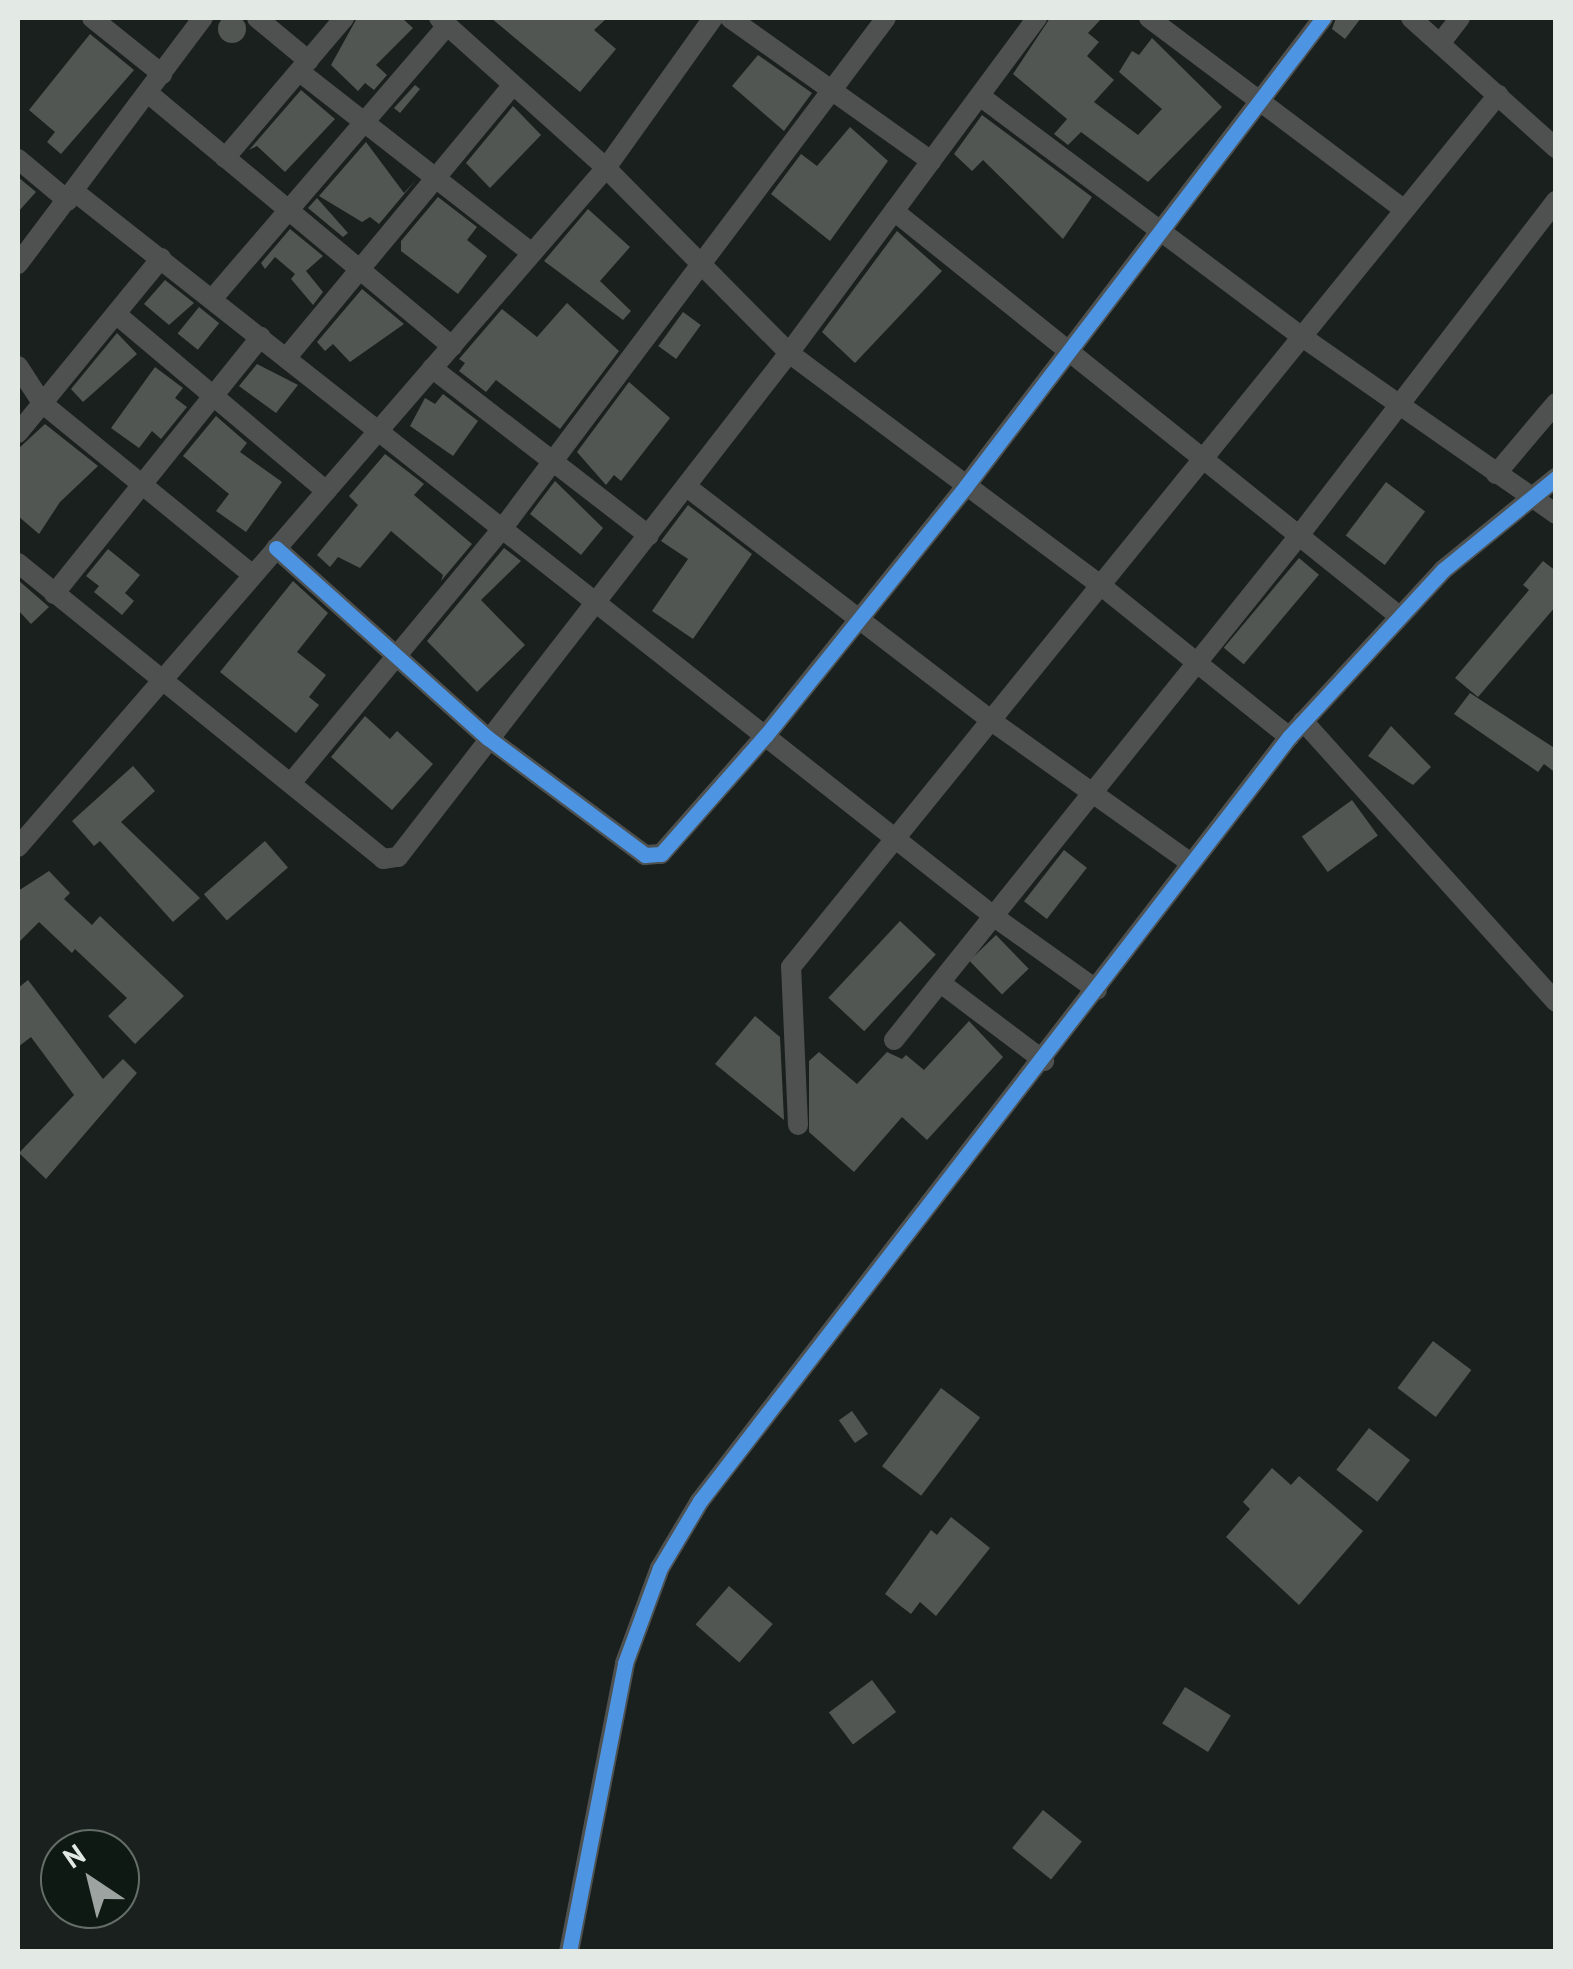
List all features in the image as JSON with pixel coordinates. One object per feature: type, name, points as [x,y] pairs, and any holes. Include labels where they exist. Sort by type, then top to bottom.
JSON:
[{"type":"street","points":[[92,18],[162,74]]},
{"type":"street","points":[[18,264],[203,18]]},
{"type":"street","points":[[256,18],[364,122],[532,253]]},
{"type":"street","points":[[225,158],[344,18]]},
{"type":"street","points":[[18,847],[606,168],[713,18]]},
{"type":"street","points":[[730,18],[932,161]]},
{"type":"street","points":[[292,783],[394,654],[502,529],[886,18]]},
{"type":"street","points":[[1149,18],[1401,207]]},
{"type":"street","points":[[276,548],[488,738],[645,856],[666,850],[766,735],[966,486],[1324,18]]},
{"type":"street","points":[[1411,18],[1442,41],[1556,148]]},
{"type":"street","points":[[1442,41],[1460,18]]},
{"type":"street","points":[[213,298],[364,122],[443,21],[606,168],[790,354],[1104,588],[1289,737]]},
{"type":"street","points":[[18,563],[160,682],[390,860],[406,852],[488,738],[790,354],[980,96],[1026,22]]},
{"type":"street","points":[[288,357],[514,85]]},
{"type":"street","points":[[148,94],[452,346]]},
{"type":"street","points":[[798,1124],[790,967],[1104,588],[1401,207],[1498,95]]},
{"type":"street","points":[[980,96],[1301,336],[1556,514]]},
{"type":"street","points":[[18,159],[213,298],[996,918],[1097,990]]},
{"type":"street","points":[[894,1040],[996,918],[1301,533],[1556,201]]},
{"type":"street","points":[[894,211],[1070,353],[1207,456],[1398,615]]},
{"type":"street","points":[[18,433],[161,258]]},
{"type":"street","points":[[116,314],[326,491]]},
{"type":"street","points":[[54,594],[262,337]]},
{"type":"street","points":[[18,366],[42,403],[253,575]]},
{"type":"street","points":[[432,368],[649,536]]},
{"type":"street","points":[[1496,474],[1556,403]]},
{"type":"street","points":[[569,1952],[626,1662],[660,1568],[700,1501],[1044,1061],[1189,862],[1303,720],[1398,615],[1481,534],[1556,478]]},
{"type":"street","points":[[687,486],[993,722],[1189,862]]},
{"type":"street","points":[[1303,720],[1362,778],[1556,1002]]},
{"type":"street","points":[[942,984],[1044,1061]]},
{"type":"building","points":[[232,15],[242,19],[246,29],[242,39],[232,43],[222,39],[218,29],[222,19]]},
{"type":"building","points":[[357,18],[402,18],[413,28],[376,65],[387,75],[374,90],[365,83],[358,91],[331,65]]},
{"type":"building","points":[[491,18],[607,18],[594,30],[616,49],[580,92]]},
{"type":"building","points":[[1050,18],[1102,18],[1088,33],[1099,42],[1087,56],[1114,80],[1094,102],[1138,135],[1162,109],[1119,72],[1132,51],[1139,55],[1152,38],[1222,107],[1148,182],[1081,132],[1068,145],[1054,134],[1067,119],[1013,74]]},
{"type":"building","points":[[1336,18],[1361,18],[1345,39],[1332,29]]},
{"type":"building","points":[[90,34],[134,70],[61,154],[47,142],[55,132],[29,110]]},
{"type":"building","points":[[758,55],[812,93],[784,131],[732,86]]},
{"type":"building","points":[[415,85],[420,89],[400,113],[394,108]]},
{"type":"building","points":[[301,90],[335,119],[285,172],[257,146],[249,150]]},
{"type":"building","points":[[513,106],[541,135],[490,188],[466,163]]},
{"type":"building","points":[[982,115],[1092,197],[1063,239],[983,160],[972,171],[954,154]]},
{"type":"building","points":[[850,127],[888,161],[830,241],[771,194],[801,154],[817,166]]},
{"type":"building","points":[[366,142],[404,193],[416,180],[379,224],[370,217],[362,222],[319,196]]},
{"type":"building","points":[[18,177],[36,192],[18,212]]},
{"type":"building","points":[[438,197],[477,227],[467,240],[487,256],[458,294],[401,251],[401,241]]},
{"type":"building","points":[[317,198],[348,233],[343,237],[308,208]]},
{"type":"building","points":[[588,209],[630,247],[600,281],[631,311],[623,320],[544,261]]},
{"type":"building","points":[[290,229],[323,256],[306,271],[323,292],[313,305],[291,279],[295,274],[275,257],[265,269],[261,263]]},
{"type":"building","points":[[897,231],[942,271],[855,363],[822,332]]},
{"type":"building","points":[[165,280],[194,303],[169,325],[144,304]]},
{"type":"building","points":[[362,289],[404,324],[350,362],[333,344],[325,351],[317,342]]},
{"type":"building","points":[[567,303],[619,351],[560,429],[496,380],[486,392],[459,371],[465,363],[459,359],[502,309],[537,337]]},
{"type":"building","points":[[199,307],[219,323],[198,350],[178,333]]},
{"type":"building","points":[[683,312],[701,325],[676,359],[658,346]]},
{"type":"building","points":[[117,333],[137,354],[83,402],[71,389]]},
{"type":"building","points":[[257,364],[298,385],[276,413],[239,386]]},
{"type":"building","points":[[155,367],[183,388],[175,398],[187,407],[161,439],[152,431],[139,448],[111,428]]},
{"type":"building","points":[[629,382],[670,418],[621,481],[614,475],[606,485],[577,452]]},
{"type":"building","points":[[443,394],[478,421],[453,456],[410,426],[425,398],[435,404]]},
{"type":"building","points":[[216,416],[247,443],[240,452],[282,482],[246,532],[216,511],[229,494],[183,456]]},
{"type":"building","points":[[45,424],[98,466],[60,502],[39,534],[18,516],[18,449]]},
{"type":"building","points":[[385,454],[424,484],[414,495],[472,544],[441,581],[443,575],[391,531],[360,568],[338,557],[330,567],[317,555],[358,505],[349,496]]},
{"type":"building","points":[[555,481],[603,528],[581,555],[530,514]]},
{"type":"building","points":[[1386,482],[1425,511],[1385,565],[1346,536]]},
{"type":"building","points":[[688,505],[752,554],[693,639],[652,611],[688,559],[661,541]]},
{"type":"building","points":[[504,548],[521,561],[481,600],[525,645],[477,692],[427,641]]},
{"type":"building","points":[[108,549],[140,575],[125,593],[134,601],[122,615],[94,592],[99,586],[86,576]]},
{"type":"building","points":[[1299,558],[1319,575],[1244,664],[1224,648]]},
{"type":"building","points":[[1543,561],[1556,571],[1556,606],[1478,697],[1455,678],[1529,590],[1523,585]]},
{"type":"building","points":[[18,580],[49,607],[31,624],[18,610]]},
{"type":"building","points":[[293,581],[328,613],[297,652],[326,675],[309,697],[319,705],[296,733],[220,672]]},
{"type":"building","points":[[1470,693],[1556,749],[1556,773],[1544,764],[1538,772],[1454,714]]},
{"type":"building","points":[[365,716],[390,739],[397,731],[433,764],[392,810],[331,757]]},
{"type":"building","points":[[1391,726],[1431,767],[1413,785],[1368,756]]},
{"type":"building","points":[[133,766],[155,791],[121,822],[200,898],[173,922],[100,841],[94,846],[72,821]]},
{"type":"building","points":[[1352,800],[1378,836],[1328,872],[1302,836]]},
{"type":"building","points":[[265,841],[288,867],[227,921],[204,894]]},
{"type":"building","points":[[1064,850],[1087,868],[1047,919],[1024,901]]},
{"type":"building","points":[[49,871],[70,893],[64,899],[92,925],[100,916],[184,996],[135,1044],[108,1016],[127,998],[75,949],[72,953],[39,922],[18,943],[18,891]]},
{"type":"building","points":[[900,921],[936,954],[864,1031],[828,998]]},
{"type":"building","points":[[996,935],[1029,969],[1002,995],[969,961]]},
{"type":"building","points":[[28,980],[103,1079],[123,1059],[137,1073],[46,1179],[19,1153],[74,1095],[31,1037],[18,1047],[18,988]]},
{"type":"building","points":[[755,1016],[780,1037],[784,1120],[715,1064]]},
{"type":"building","points":[[969,1021],[1003,1057],[927,1140],[902,1117],[854,1172],[809,1132],[809,1061],[819,1052],[857,1084],[887,1052],[902,1059],[906,1055],[924,1070]]},
{"type":"building","points":[[1433,1341],[1471,1370],[1436,1417],[1397,1388]]},
{"type":"building","points":[[941,1388],[980,1417],[921,1496],[882,1466]]},
{"type":"building","points":[[852,1411],[868,1434],[855,1443],[839,1420]]},
{"type":"building","points":[[1369,1428],[1410,1460],[1377,1502],[1336,1470]]},
{"type":"building","points":[[1272,1468],[1291,1485],[1299,1476],[1363,1531],[1299,1605],[1226,1537],[1250,1509],[1243,1502]]},
{"type":"building","points":[[951,1517],[990,1548],[936,1616],[920,1602],[911,1614],[885,1594],[931,1530],[937,1535]]},
{"type":"building","points":[[729,1586],[773,1624],[739,1663],[696,1624]]},
{"type":"building","points":[[872,1680],[896,1712],[853,1744],[829,1712]]},
{"type":"building","points":[[1185,1687],[1231,1716],[1208,1752],[1162,1723]]},
{"type":"building","points":[[1043,1810],[1082,1841],[1051,1880],[1012,1848]]},
{"type":"cycle path","points":[[276,548],[488,738],[645,855],[661,854],[766,735],[966,486],[1323,18]]},
{"type":"cycle path","points":[[569,1952],[625,1663],[660,1568],[700,1501],[1289,737],[1443,570],[1556,478]]}]
